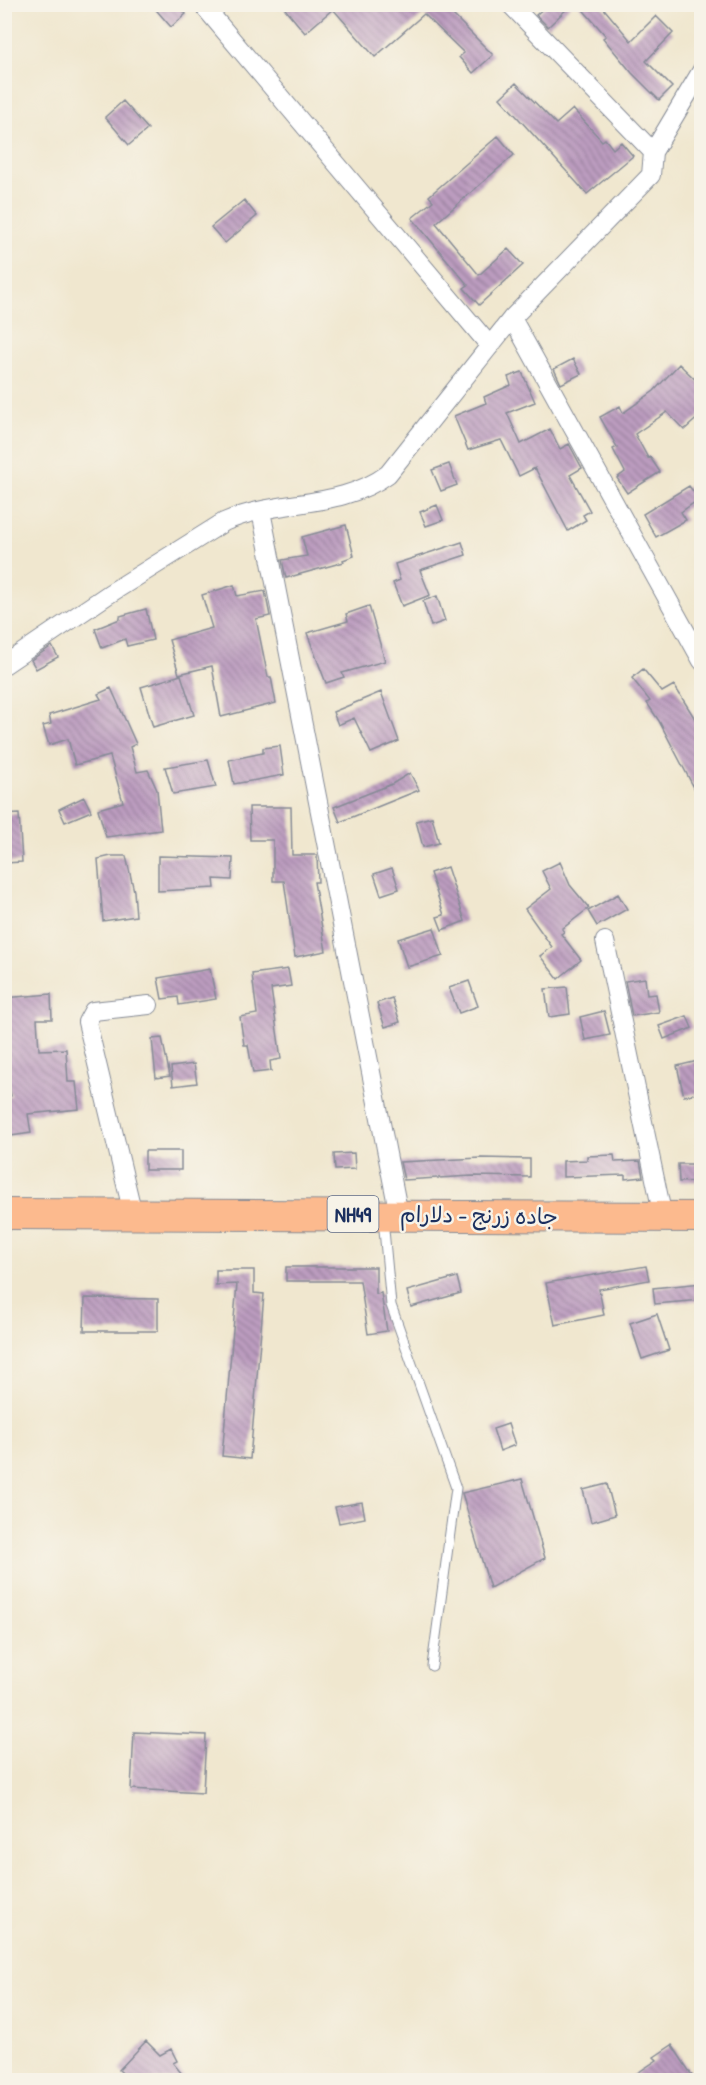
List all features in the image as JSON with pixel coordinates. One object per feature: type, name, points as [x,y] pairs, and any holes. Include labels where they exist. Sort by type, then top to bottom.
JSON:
[{"type":"highway","name":"جاده زرنج - دلارام","points":[[4,1214],[702,1217]]},
{"type":"street","points":[[202,4],[490,346]]},
{"type":"street","points":[[510,4],[653,152]]},
{"type":"street","points":[[4,665],[108,594],[224,522],[244,514],[344,496],[370,487],[388,474],[512,318],[651,175],[653,152],[702,70]]},
{"type":"street","points":[[512,318],[702,661]]},
{"type":"street","points":[[261,511],[390,1214]]},
{"type":"street","points":[[605,941],[663,1217]]},
{"type":"street","points":[[133,1214],[87,1022],[93,1011],[149,1005]]},
{"type":"lane","points":[[390,1214],[391,1305],[456,1488],[432,1666]]},
{"type":"building","points":[[151,4],[178,4],[186,14],[171,27]]},
{"type":"building","points":[[281,4],[442,4],[493,55],[473,73],[459,57],[464,53],[424,14],[375,57],[333,9],[305,33]]},
{"type":"building","points":[[548,4],[572,4],[548,27],[536,15]]},
{"type":"building","points":[[578,4],[600,4],[631,41],[656,16],[673,33],[646,61],[672,87],[659,100],[632,73],[603,38],[606,36]]},
{"type":"building","points":[[516,83],[556,124],[573,109],[602,141],[605,139],[613,149],[621,142],[633,156],[587,194],[500,98]]},
{"type":"building","points":[[123,101],[148,129],[129,145],[105,117]]},
{"type":"building","points":[[498,136],[514,155],[436,223],[479,275],[508,249],[523,265],[479,305],[464,288],[468,285],[412,218],[433,201],[429,196]]},
{"type":"building","points":[[244,200],[257,216],[225,243],[211,227]]},
{"type":"building","points":[[573,359],[581,374],[561,384],[554,369]]},
{"type":"building","points":[[679,364],[702,386],[702,414],[684,430],[667,412],[635,434],[648,458],[650,457],[660,472],[627,493],[617,478],[625,472],[613,449],[617,447],[600,417],[620,406],[623,413],[654,391]]},
{"type":"building","points":[[522,372],[535,402],[507,413],[521,444],[550,429],[560,449],[569,444],[582,468],[570,475],[590,511],[583,515],[586,520],[568,531],[535,468],[519,476],[501,440],[468,450],[454,416],[486,403],[484,397],[511,385],[508,377]]},
{"type":"building","points":[[449,464],[457,485],[441,491],[432,470]]},
{"type":"building","points":[[689,486],[699,499],[681,512],[686,520],[656,537],[643,514]]},
{"type":"building","points":[[437,505],[443,520],[426,526],[420,512]]},
{"type":"building","points":[[346,525],[354,556],[343,560],[344,562],[286,578],[282,560],[307,556],[302,537]]},
{"type":"building","points":[[462,542],[466,555],[420,570],[430,595],[402,606],[393,583],[400,580],[395,564]]},
{"type":"building","points":[[234,585],[237,596],[265,591],[270,616],[256,619],[276,703],[221,717],[212,666],[179,674],[169,640],[212,628],[202,595]]},
{"type":"building","points":[[437,596],[445,621],[431,626],[423,601]]},
{"type":"building","points":[[369,606],[385,661],[342,673],[344,677],[326,683],[307,633],[348,621],[346,614]]},
{"type":"building","points":[[146,609],[153,640],[127,646],[125,639],[102,648],[95,629],[120,619],[120,616]]},
{"type":"building","points":[[52,646],[58,657],[36,669],[31,660]]},
{"type":"building","points":[[643,669],[662,692],[674,685],[702,730],[702,803],[659,721],[647,703],[650,701],[632,678]]},
{"type":"building","points":[[181,675],[194,715],[153,727],[141,687]]},
{"type":"building","points":[[111,688],[136,744],[130,747],[137,772],[148,770],[157,790],[161,830],[106,837],[98,809],[123,802],[110,756],[75,765],[68,739],[49,745],[43,726],[51,724],[49,715],[101,699],[98,694]]},
{"type":"building","points":[[381,692],[399,741],[371,753],[354,718],[338,725],[333,712]]},
{"type":"building","points":[[280,746],[284,775],[234,784],[229,760],[263,753],[263,748]]},
{"type":"building","points":[[208,760],[216,787],[173,794],[165,767]]},
{"type":"building","points":[[410,773],[419,790],[340,822],[334,807],[392,784]]},
{"type":"building","points":[[84,797],[91,811],[65,822],[59,809]]},
{"type":"building","points":[[249,807],[291,807],[292,855],[317,855],[318,882],[314,882],[326,951],[295,957],[284,881],[273,881],[273,840],[250,840]]},
{"type":"building","points":[[19,814],[22,862],[4,863],[4,815]]},
{"type":"building","points":[[432,817],[439,843],[423,847],[416,821]]},
{"type":"building","points":[[126,856],[134,891],[136,916],[103,921],[98,859]]},
{"type":"building","points":[[158,856],[233,858],[232,880],[214,879],[215,888],[158,891]]},
{"type":"building","points":[[560,862],[570,885],[589,908],[562,929],[564,932],[561,934],[581,960],[558,979],[540,956],[552,947],[525,909],[551,889],[542,871]]},
{"type":"building","points":[[447,867],[465,921],[442,930],[437,917],[444,915],[430,873]]},
{"type":"building","points":[[392,868],[399,889],[381,895],[374,874]]},
{"type":"building","points":[[618,894],[627,909],[597,926],[588,911]]},
{"type":"building","points":[[434,928],[443,956],[407,967],[398,939]]},
{"type":"building","points":[[210,969],[216,999],[179,1005],[178,997],[162,999],[158,978]]},
{"type":"building","points":[[288,969],[291,986],[271,989],[281,1059],[270,1061],[271,1071],[253,1073],[248,1045],[244,1045],[240,1017],[257,1014],[252,974]]},
{"type":"building","points":[[645,978],[647,995],[656,994],[659,1012],[632,1016],[625,981]]},
{"type":"building","points":[[469,981],[478,1006],[459,1013],[449,988]]},
{"type":"building","points":[[567,987],[570,1014],[549,1017],[545,989]]},
{"type":"building","points":[[51,994],[52,1019],[37,1019],[39,1050],[66,1049],[68,1082],[76,1082],[79,1109],[28,1114],[31,1133],[4,1137],[4,1097],[11,1096],[4,1068],[4,998]]},
{"type":"building","points":[[392,998],[400,1022],[385,1027],[377,1003]]},
{"type":"building","points":[[604,1011],[610,1035],[585,1040],[580,1017]]},
{"type":"building","points":[[687,1016],[692,1028],[664,1039],[659,1026]]},
{"type":"building","points":[[162,1038],[170,1076],[156,1078],[152,1039]]},
{"type":"building","points":[[702,1060],[702,1092],[684,1096],[677,1066]]},
{"type":"building","points":[[194,1064],[197,1083],[173,1086],[171,1067]]},
{"type":"building","points":[[145,1151],[181,1151],[181,1170],[145,1170]]},
{"type":"building","points":[[354,1153],[355,1169],[335,1170],[334,1154]]},
{"type":"building","points":[[614,1155],[615,1162],[640,1161],[643,1177],[625,1179],[625,1175],[563,1177],[563,1161],[587,1160],[587,1156]]},
{"type":"building","points":[[481,1158],[530,1159],[530,1177],[472,1176],[404,1180],[400,1162]]},
{"type":"building","points":[[678,1164],[702,1164],[702,1181],[679,1182]]},
{"type":"building","points":[[646,1266],[649,1280],[599,1289],[604,1315],[555,1325],[546,1283]]},
{"type":"building","points":[[286,1267],[376,1267],[376,1294],[381,1293],[387,1331],[368,1334],[360,1281],[286,1281]]},
{"type":"building","points":[[216,1270],[254,1270],[254,1293],[264,1294],[250,1459],[222,1456],[237,1284],[216,1285]]},
{"type":"building","points":[[457,1277],[461,1293],[411,1307],[407,1291]]},
{"type":"building","points":[[702,1283],[702,1300],[655,1304],[653,1288]]},
{"type":"building","points":[[85,1298],[158,1299],[158,1331],[84,1331]]},
{"type":"building","points":[[657,1314],[669,1350],[642,1359],[630,1323]]},
{"type":"building","points":[[508,1424],[515,1445],[500,1451],[493,1429]]},
{"type":"building","points":[[522,1479],[545,1558],[490,1588],[462,1493]]},
{"type":"building","points":[[607,1484],[615,1515],[591,1522],[583,1490]]},
{"type":"building","points":[[362,1502],[365,1518],[339,1523],[335,1507]]},
{"type":"building","points":[[134,1732],[206,1735],[203,1793],[131,1789]]},
{"type":"building","points":[[146,2041],[160,2055],[171,2049],[177,2061],[173,2063],[187,2080],[130,2080],[119,2070]]},
{"type":"building","points":[[672,2045],[695,2080],[627,2080],[657,2060],[654,2057]]}]
